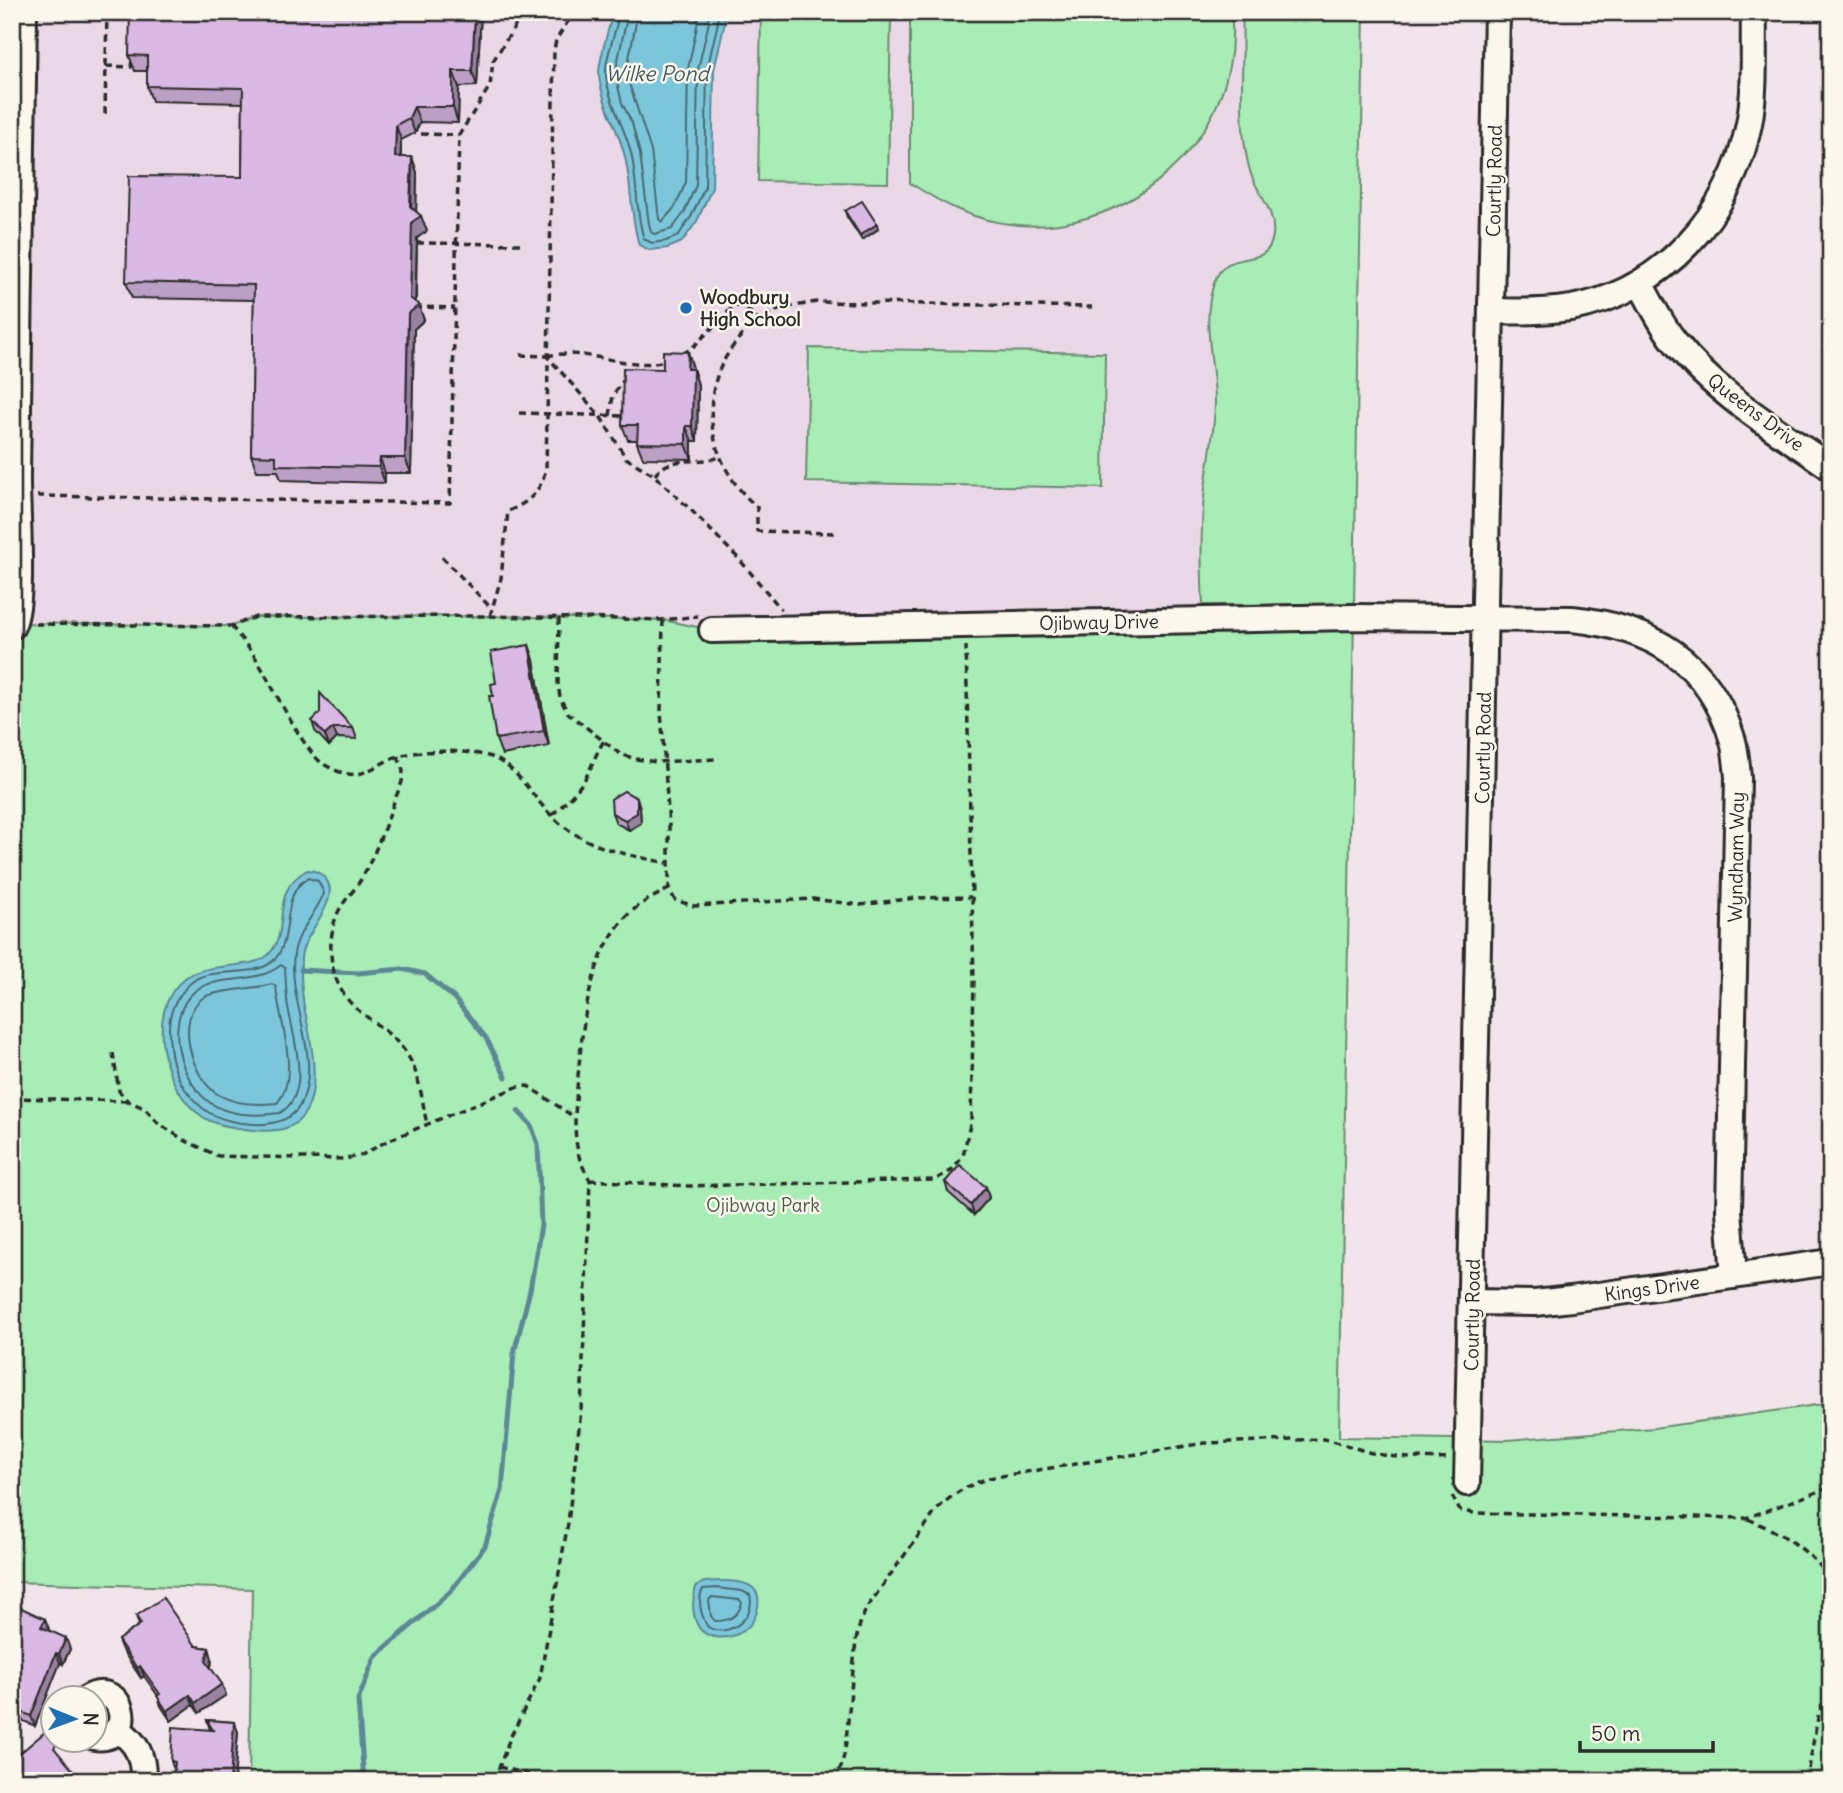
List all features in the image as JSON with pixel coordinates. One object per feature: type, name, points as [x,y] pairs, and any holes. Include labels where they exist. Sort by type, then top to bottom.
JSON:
[{"type":"street","points":[[12,626],[17,602],[24,12]]},
{"type":"street","name":"Courtly Road","points":[[1463,1476],[1473,1302],[1497,12]]},
{"type":"street","points":[[1492,311],[1528,312],[1572,308],[1606,298],[1640,283],[1687,245],[1707,222],[1727,189],[1749,125],[1754,12]]},
{"type":"street","name":"Queens Drive","points":[[1640,283],[1675,343],[1700,369],[1724,391],[1831,468]]},
{"type":"street","name":"Ojibway Drive","points":[[712,630],[1354,617],[1486,619]]},
{"type":"street","name":"Wyndham Way","points":[[1486,619],[1572,619],[1601,622],[1632,630],[1659,642],[1684,661],[1706,687],[1723,714],[1734,743],[1738,778],[1728,1211],[1734,1276]]},
{"type":"street","name":"Kings Drive","points":[[1473,1302],[1535,1303],[1831,1262]]},
{"type":"street","points":[[108,1695],[118,1702],[122,1714],[108,1731]]},
{"type":"street","points":[[108,1734],[136,1746],[143,1766],[143,1781]]},
{"type":"path","points":[[105,114],[107,12]]},
{"type":"path","points":[[17,496],[450,503],[459,135],[490,86],[493,61],[523,14],[514,12]]},
{"type":"path","points":[[490,616],[501,578],[508,511],[531,499],[539,491],[546,469],[554,50],[556,40],[575,12]]},
{"type":"path","points":[[106,66],[131,67],[132,53]]},
{"type":"path","points":[[421,134],[459,135]]},
{"type":"path","points":[[417,243],[522,244]]},
{"type":"path","points":[[834,533],[757,531],[757,507],[735,485],[720,457],[711,413],[715,382],[719,368],[736,342],[759,320],[786,308],[837,302],[1092,307]]},
{"type":"path","points":[[520,355],[547,356],[561,353],[660,362],[684,354],[733,306],[743,306],[759,320]]},
{"type":"path","points":[[415,307],[455,308]]},
{"type":"path","points":[[547,356],[600,416],[626,458],[654,475],[739,559],[784,612],[786,627]]},
{"type":"path","points":[[633,368],[639,362]]},
{"type":"path","points":[[610,415],[613,395],[628,373]]},
{"type":"path","points":[[519,413],[628,416]]},
{"type":"path","points":[[654,475],[668,463],[720,457]]},
{"type":"path","points":[[442,557],[492,609]]},
{"type":"path","points":[[559,618],[558,683],[560,698],[568,713],[620,754],[636,759],[665,761],[715,759]]},
{"type":"path","points":[[663,620],[660,681],[670,826],[669,889],[675,900],[694,906],[813,899],[860,905],[916,898],[971,897]]},
{"type":"path","points":[[231,626],[255,656],[307,746],[320,762],[338,772],[357,774],[398,755],[444,752],[494,758],[513,771],[551,816],[575,835],[598,847],[668,863]]},
{"type":"path","points":[[590,1180],[688,1186],[934,1180],[951,1171],[963,1156],[971,1120],[974,982],[966,638]]},
{"type":"path","points":[[551,816],[579,789],[604,741]]},
{"type":"path","points":[[398,755],[403,771],[401,782],[372,857],[336,916],[330,947],[331,964],[347,1000],[394,1038],[411,1062],[427,1125]]},
{"type":"path","points":[[494,1781],[510,1738],[540,1678],[568,1523],[581,1411],[590,1180],[579,1157],[574,1117],[581,1040],[596,970],[624,919],[644,901],[669,889]]},
{"type":"path","points":[[113,1053],[119,1091],[128,1101]]},
{"type":"path","points":[[12,1098],[128,1101],[144,1108],[158,1123],[184,1140],[218,1156],[235,1158],[345,1159],[362,1155],[387,1141],[517,1087],[528,1086],[574,1117]]},
{"type":"path","points":[[832,1781],[841,1767],[845,1751],[856,1640],[866,1609],[944,1502],[974,1483],[989,1478],[1205,1443],[1324,1439],[1463,1476],[1452,1499],[1460,1511],[1474,1513],[1746,1518],[1831,1487]]},
{"type":"path","points":[[1746,1518],[1783,1534],[1806,1550],[1831,1578]]},
{"type":"path","points":[[1807,1781],[1817,1720],[1831,1683]]},
{"type":"path","points":[[499,1767],[558,1781]]},
{"type":"shaded area","name":"Woodbury High School","points":[[12,12],[1364,12],[1354,617],[712,630],[663,620],[490,616],[256,617],[231,626],[12,623]]},
{"type":"green space","points":[[761,12],[891,12],[888,183],[758,181]]},
{"type":"green space","points":[[910,12],[1231,12],[1230,59],[1218,102],[1196,141],[1166,174],[1129,200],[1088,218],[1043,225],[997,222],[952,207],[910,183]]},
{"type":"green space","points":[[1242,12],[1364,12],[1354,604],[1203,605],[1202,517],[1215,399],[1208,326],[1210,298],[1220,271],[1228,264],[1264,253],[1270,247],[1273,235],[1272,217],[1250,171],[1243,132]]},
{"type":"green space","points":[[809,348],[1105,353],[1103,488],[806,482]]},
{"type":"green space","name":"Ojibway Park","points":[[490,616],[663,620],[712,630],[1354,617],[1339,1437],[1508,1440],[1654,1428],[1831,1403],[1831,1781],[249,1781],[252,1589],[12,1582],[12,623],[231,626],[256,617]]},
{"type":"water","name":"Wilke Pond","points":[[613,12],[724,12],[725,22],[714,70],[712,188],[697,221],[682,242],[668,248],[649,250],[639,245],[624,153],[601,86],[600,62]]},
{"type":"water","points":[[307,870],[321,874],[329,887],[326,907],[307,939],[301,959],[304,1007],[314,1074],[308,1107],[299,1120],[286,1128],[274,1130],[238,1128],[211,1121],[189,1105],[177,1089],[163,1050],[164,1010],[172,992],[194,973],[254,962],[270,953],[280,932],[284,899],[288,889],[295,879]]},
{"type":"water","points":[[704,1582],[736,1582],[747,1584],[756,1591],[758,1607],[748,1627],[736,1635],[721,1638],[701,1630],[695,1620],[693,1601],[696,1587]]},
{"type":"building","points":[[130,12],[475,12],[472,71],[453,71],[453,107],[414,107],[409,118],[396,125],[395,157],[412,157],[410,206],[421,216],[412,222],[410,298],[419,305],[408,314],[405,458],[380,458],[379,467],[276,465],[276,456],[251,455],[254,285],[126,282],[129,176],[242,177],[243,88],[147,86],[147,56],[129,55]]},
{"type":"building","points":[[862,201],[877,224],[860,235],[845,211]]},
{"type":"building","points":[[663,351],[688,352],[687,369],[693,369],[692,426],[686,426],[686,444],[637,443],[638,425],[622,425],[623,368],[663,369]]},
{"type":"building","points":[[529,645],[544,731],[496,739],[489,696],[493,696],[491,684],[496,683],[491,652]]},
{"type":"building","points":[[320,693],[353,728],[333,728],[325,735],[312,721],[320,713]]},
{"type":"building","points":[[624,791],[637,798],[637,813],[625,820],[612,813],[611,799]]},
{"type":"building","points":[[960,1165],[986,1187],[971,1205],[945,1182]]},
{"type":"building","points":[[163,1598],[196,1646],[209,1648],[206,1661],[222,1684],[195,1703],[190,1695],[167,1711],[157,1696],[160,1694],[140,1666],[137,1668],[118,1640],[141,1624],[136,1616]]},
{"type":"building","points":[[15,1605],[45,1619],[41,1627],[66,1638],[59,1654],[56,1653],[43,1685],[38,1685],[38,1698],[31,1716],[12,1708],[12,1611]]},
{"type":"building","points":[[207,1720],[234,1722],[230,1781],[173,1781],[173,1727],[213,1730]]},
{"type":"building","points":[[38,1738],[38,1755],[60,1755],[82,1781],[12,1781],[12,1760]]},
{"type":"waterway","points":[[301,970],[358,973],[402,969],[425,974],[454,998],[486,1038],[506,1077]]},
{"type":"waterway","points":[[364,1781],[358,1700],[375,1657],[450,1592],[485,1546],[502,1490],[514,1353],[530,1290],[541,1225],[538,1144],[531,1125],[518,1111]]},
{"type":"place","name":"Woodbury High School","points":[[686,308]]}]
